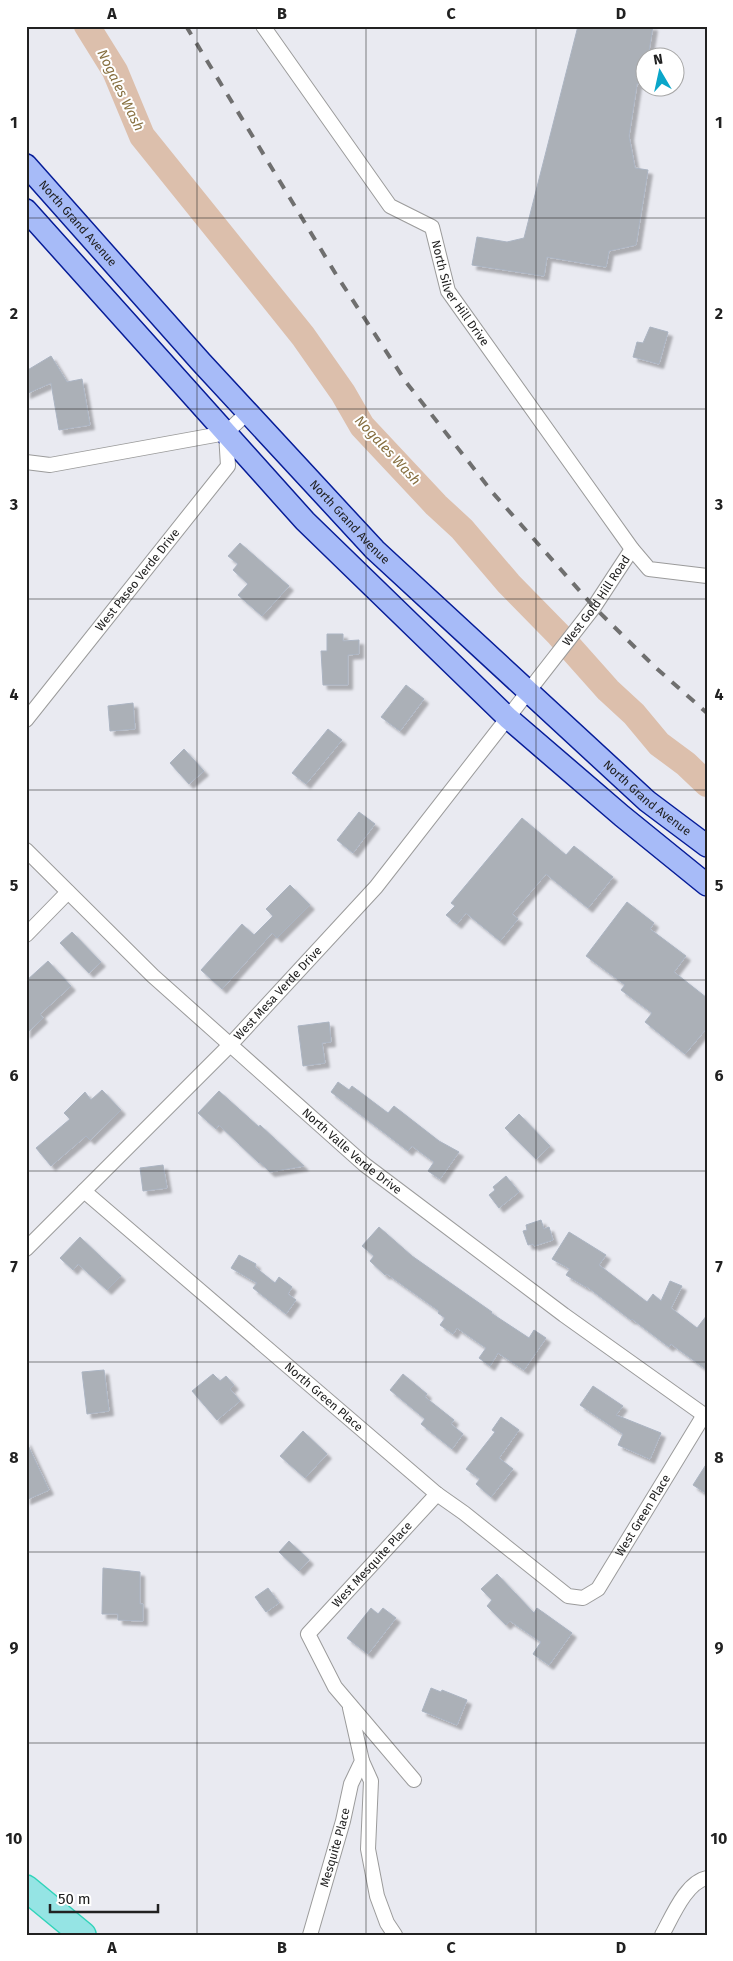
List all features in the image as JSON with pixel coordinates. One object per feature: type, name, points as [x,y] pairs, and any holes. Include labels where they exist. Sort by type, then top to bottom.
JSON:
[{"type":"highway","points":[[26,1888],[83,1935]]},
{"type":"main road","name":"North Grand Avenue","points":[[26,165],[104,255],[374,550],[648,801],[707,846]]},
{"type":"main road","points":[[26,210],[305,521],[508,718],[622,816],[707,885]]},
{"type":"street","name":"North Silver Hill Drive","points":[[263,26],[390,206],[432,227],[448,291],[632,549]]},
{"type":"street","points":[[26,462],[50,465],[226,434],[247,413]]},
{"type":"street","name":"West Paseo Verde Drive","points":[[26,720],[228,466],[226,434]]},
{"type":"street","name":"West Gold Hill Road","points":[[508,718],[581,623],[632,549],[649,569],[707,576]]},
{"type":"street","name":"West Mesa Verde Drive","points":[[26,1249],[230,1045],[376,887],[508,718]]},
{"type":"street","name":"North Valle Verde Drive","points":[[26,850],[153,976],[365,1165],[564,1315],[706,1416]]},
{"type":"street","points":[[26,935],[68,892]]},
{"type":"street","name":"North Green Place","points":[[84,1191],[437,1494],[464,1513],[568,1596]]},
{"type":"street","name":"West Green Place","points":[[568,1596],[583,1598],[598,1589],[706,1416]]},
{"type":"street","name":"West Mesquite Place","points":[[308,1634],[437,1494]]},
{"type":"street","name":"Mesquite Place","points":[[308,1634],[335,1688],[414,1780]]},
{"type":"street","name":"Mesquite Place","points":[[349,1704],[362,1761],[371,1781],[368,1849],[376,1896],[387,1923],[395,1935]]},
{"type":"street","name":"Mesquite Place","points":[[310,1935],[351,1784],[362,1761]]},
{"type":"street","points":[[662,1935],[688,1889],[700,1879],[707,1878]]},
{"type":"building","points":[[578,26],[653,26],[649,48],[636,48],[636,90],[629,136],[635,168],[648,170],[636,245],[609,251],[606,267],[547,257],[544,276],[472,265],[477,237],[507,242],[524,238]]},
{"type":"building","points":[[650,327],[668,332],[659,364],[633,357],[637,342],[643,343]]},
{"type":"building","points":[[51,356],[67,382],[82,379],[90,425],[59,430],[51,383],[26,394],[26,371]]},
{"type":"building","points":[[240,543],[289,586],[262,616],[238,595],[248,584],[233,570],[238,564],[228,556]]},
{"type":"building","points":[[327,634],[343,634],[343,641],[359,640],[359,654],[348,655],[348,685],[323,685],[321,651],[327,651]]},
{"type":"building","points":[[406,685],[424,699],[400,731],[381,717]]},
{"type":"building","points":[[133,703],[135,729],[110,731],[108,706]]},
{"type":"building","points":[[328,729],[342,740],[306,784],[292,773]]},
{"type":"building","points":[[184,749],[204,771],[189,784],[170,763]]},
{"type":"building","points":[[359,812],[375,824],[353,853],[337,840]]},
{"type":"building","points":[[522,818],[566,855],[574,846],[613,877],[588,908],[546,874],[512,914],[518,919],[500,941],[466,913],[457,924],[446,915],[455,906],[451,903]]},
{"type":"building","points":[[290,885],[310,905],[277,938],[272,933],[222,989],[201,970],[242,924],[254,935],[273,916],[266,909]]},
{"type":"building","points":[[627,902],[654,923],[650,929],[686,956],[674,972],[707,998],[707,1028],[685,1054],[645,1022],[652,1013],[621,990],[625,985],[586,956]]},
{"type":"building","points":[[72,932],[101,962],[89,973],[60,943]]},
{"type":"building","points":[[48,961],[71,986],[40,1014],[43,1018],[26,1034],[26,981]]},
{"type":"building","points":[[329,1022],[331,1042],[322,1043],[325,1063],[303,1066],[298,1026]]},
{"type":"building","points":[[338,1082],[349,1090],[352,1086],[388,1113],[394,1106],[439,1141],[459,1152],[440,1179],[428,1171],[434,1162],[412,1146],[408,1151],[331,1092]]},
{"type":"building","points":[[102,1090],[121,1110],[90,1140],[86,1136],[51,1166],[36,1148],[70,1119],[64,1113],[85,1092],[91,1100]]},
{"type":"building","points":[[219,1091],[259,1127],[260,1125],[304,1166],[270,1172],[219,1125],[216,1129],[198,1113]]},
{"type":"building","points":[[519,1114],[550,1146],[536,1159],[505,1128]]},
{"type":"building","points":[[163,1165],[167,1188],[143,1191],[140,1168]]},
{"type":"building","points":[[506,1176],[519,1192],[499,1208],[489,1195],[495,1190],[493,1187]]},
{"type":"building","points":[[541,1220],[544,1229],[549,1227],[553,1240],[534,1246],[533,1244],[528,1245],[523,1231],[527,1230],[526,1225]]},
{"type":"building","points":[[379,1227],[412,1256],[491,1313],[529,1338],[534,1330],[546,1338],[524,1370],[498,1353],[490,1366],[479,1358],[486,1348],[457,1328],[453,1334],[440,1325],[445,1318],[438,1313],[439,1311],[387,1274],[385,1275],[370,1261],[374,1256],[362,1246]]},
{"type":"building","points":[[569,1232],[606,1255],[599,1265],[647,1302],[653,1294],[661,1301],[670,1281],[682,1286],[671,1308],[697,1328],[707,1315],[707,1370],[671,1344],[669,1347],[586,1286],[566,1275],[570,1269],[552,1259]]},
{"type":"building","points":[[80,1237],[121,1276],[107,1290],[78,1264],[73,1270],[60,1258]]},
{"type":"building","points":[[239,1255],[256,1264],[255,1267],[275,1283],[279,1277],[292,1287],[288,1294],[296,1300],[286,1314],[253,1288],[257,1283],[231,1268]]},
{"type":"building","points":[[104,1370],[109,1411],[87,1414],[82,1372]]},
{"type":"building","points":[[213,1374],[220,1381],[226,1376],[234,1385],[230,1389],[240,1401],[217,1420],[192,1391]]},
{"type":"building","points":[[403,1374],[427,1394],[425,1397],[454,1420],[451,1424],[463,1434],[452,1449],[421,1424],[425,1419],[390,1390]]},
{"type":"building","points":[[593,1386],[623,1406],[616,1415],[661,1433],[650,1459],[618,1445],[623,1434],[580,1405]]},
{"type":"building","points":[[501,1417],[519,1430],[499,1458],[513,1469],[491,1497],[476,1484],[480,1479],[466,1469],[495,1432],[492,1430]]},
{"type":"building","points":[[303,1431],[327,1454],[305,1478],[280,1456]]},
{"type":"building","points":[[26,1441],[49,1490],[26,1500]]},
{"type":"building","points":[[707,1463],[707,1494],[693,1485]]},
{"type":"building","points":[[289,1541],[309,1560],[299,1571],[279,1552]]},
{"type":"building","points":[[103,1568],[140,1572],[140,1604],[143,1604],[143,1621],[118,1620],[118,1614],[102,1614]]},
{"type":"building","points":[[497,1574],[534,1613],[537,1608],[572,1633],[549,1665],[533,1654],[541,1642],[510,1621],[506,1625],[487,1606],[492,1600],[481,1589]]},
{"type":"building","points":[[268,1588],[279,1603],[266,1612],[255,1597]]},
{"type":"building","points":[[371,1608],[378,1614],[383,1608],[396,1618],[368,1654],[347,1638]]},
{"type":"building","points":[[431,1688],[441,1692],[442,1690],[467,1700],[457,1725],[422,1711]]},
{"type":"waterway","name":"Nogales Wash","points":[[87,26],[115,71],[142,136],[303,336],[343,393],[362,426],[436,505],[462,529],[509,584],[559,635],[608,690],[634,714],[659,744],[686,764],[707,784]]},
{"type":"railway","points":[[186,26],[337,276],[406,382],[493,493],[594,607],[655,667],[707,713]]}]
